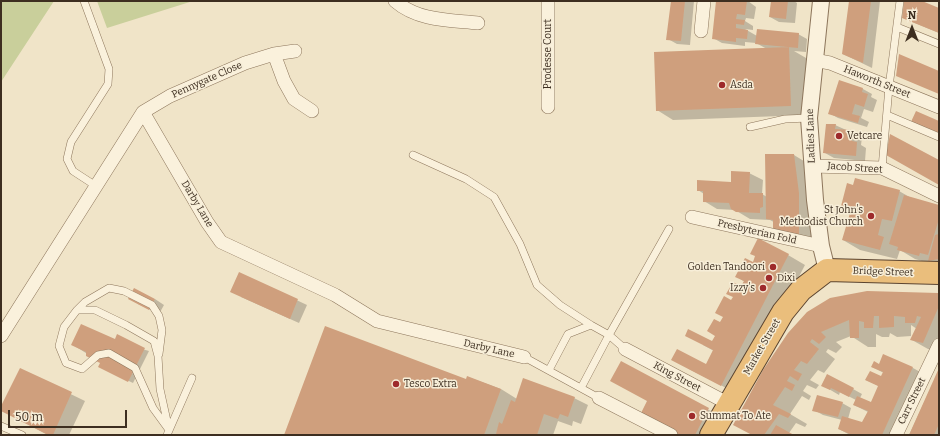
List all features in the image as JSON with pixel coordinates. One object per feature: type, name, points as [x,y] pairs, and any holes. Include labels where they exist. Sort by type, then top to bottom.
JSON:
[{"type":"highway","name":"Bridge Street","points":[[827,270],[939,273]]},
{"type":"highway","name":"Market Street","points":[[716,433],[729,404],[783,312],[801,290],[827,270]]},
{"type":"street","points":[[395,1],[405,10],[420,16],[448,15],[478,23]]},
{"type":"street","name":"Prodesse Court","points":[[548,1],[548,107]]},
{"type":"street","points":[[701,31],[704,1]]},
{"type":"street","name":"Ladies Lane","points":[[821,1],[809,118],[815,200],[821,246],[827,270]]},
{"type":"street","name":"Pennygate Close","points":[[143,112],[170,96],[211,80],[245,63],[274,54],[295,51]]},
{"type":"street","points":[[274,54],[284,81],[294,99],[312,111]]},
{"type":"street","name":"Haworth Street","points":[[814,60],[830,63],[939,107]]},
{"type":"street","points":[[1,336],[143,112]]},
{"type":"street","name":"Darby Lane","points":[[143,112],[207,222],[221,242],[335,295],[377,321],[524,357]]},
{"type":"street","name":"Jacob Street","points":[[812,166],[882,168],[939,196]]},
{"type":"street","name":"Presbyterian Fold","points":[[692,217],[821,246]]},
{"type":"street","name":"Carr Street","points":[[896,435],[939,345]]},
{"type":"street","name":"King Street","points":[[625,349],[729,404]]},
{"type":"street","points":[[599,398],[671,435]]},
{"type":"lane","points":[[84,1],[108,69],[108,84],[71,142],[67,159],[73,171],[96,186]]},
{"type":"lane","points":[[882,168],[889,87],[900,1]]},
{"type":"lane","points":[[897,26],[939,44]]},
{"type":"lane","points":[[887,115],[939,137]]},
{"type":"lane","points":[[750,126],[785,119],[809,118]]},
{"type":"lane","points":[[413,155],[466,179],[494,197],[520,244],[537,285],[560,305],[609,335],[625,349]]},
{"type":"lane","points":[[581,388],[609,335],[670,229]]},
{"type":"lane","points":[[158,356],[162,330],[159,316],[152,305],[124,291],[109,288],[85,302],[77,310],[64,327],[59,346],[66,363],[82,369],[98,355],[109,353],[135,368],[153,408],[168,432]]},
{"type":"lane","points":[[77,310],[95,310],[154,341],[158,356],[160,389],[168,432]]},
{"type":"lane","points":[[549,370],[568,334],[591,325]]},
{"type":"lane","points":[[524,357],[599,398]]},
{"type":"lane","points":[[168,432],[192,378]]},
{"type":"lane","points":[[1,426],[22,435]]},
{"type":"green space","points":[[1,1],[54,1],[1,82]]},
{"type":"green space","points":[[97,1],[193,1],[107,28]]},
{"type":"building","points":[[671,1],[685,1],[681,41],[666,40]]},
{"type":"building","points":[[716,1],[747,1],[745,15],[737,14],[736,19],[745,20],[744,25],[736,24],[736,28],[748,30],[747,39],[736,38],[736,42],[712,39]]},
{"type":"building","points":[[771,1],[788,1],[786,19],[769,17]]},
{"type":"building","points":[[849,1],[871,1],[863,63],[842,54]]},
{"type":"building","points":[[904,1],[922,1],[939,8],[939,33],[902,18]]},
{"type":"building","points":[[757,29],[799,33],[798,48],[755,44]]},
{"type":"building","points":[[789,47],[791,106],[656,111],[654,52]]},
{"type":"building","points":[[899,54],[939,71],[939,94],[896,76]]},
{"type":"building","points":[[839,80],[863,88],[862,92],[868,94],[864,107],[855,104],[852,114],[860,116],[858,123],[828,114]]},
{"type":"building","points":[[916,111],[939,121],[939,135],[910,124]]},
{"type":"building","name":"Vetcare","points":[[826,124],[836,124],[835,129],[853,130],[852,141],[857,142],[856,156],[823,153]]},
{"type":"building","points":[[890,134],[939,160],[939,185],[886,155]]},
{"type":"building","points":[[765,154],[794,154],[799,193],[799,236],[773,232],[773,220],[766,219]]},
{"type":"building","points":[[731,171],[750,172],[749,193],[763,193],[763,207],[760,208],[760,213],[736,212],[731,209],[729,203],[703,202],[703,191],[697,191],[697,180],[731,182]]},
{"type":"building","name":"St John's Methodist Church","points":[[855,178],[900,190],[892,221],[882,219],[878,235],[884,237],[880,250],[842,240],[850,213],[840,210],[847,183],[853,185]]},
{"type":"building","points":[[904,195],[939,205],[939,219],[928,255],[920,253],[919,256],[897,250],[898,247],[889,244]]},
{"type":"building","points":[[939,234],[939,259],[928,261],[935,235]]},
{"type":"building","points":[[758,238],[789,254],[721,386],[671,360],[677,349],[706,364],[713,350],[685,336],[688,329],[712,341],[715,336],[707,331],[714,319],[720,322],[723,317],[715,313],[724,296],[731,300],[733,297],[726,294],[733,282],[741,286],[744,281],[735,277],[745,258],[753,262],[755,256],[750,254]]},
{"type":"building","points":[[239,272],[298,299],[290,319],[230,292]]},
{"type":"building","points":[[134,288],[155,299],[149,310],[128,299]]},
{"type":"building","points":[[867,291],[938,293],[939,306],[923,343],[910,340],[921,317],[917,316],[915,323],[905,323],[905,317],[894,316],[894,327],[879,328],[879,316],[874,316],[873,328],[864,328],[864,322],[859,321],[859,338],[850,338],[849,320],[821,332],[826,337],[819,344],[812,339],[810,342],[819,349],[807,364],[801,361],[794,370],[802,374],[798,381],[790,376],[787,381],[795,385],[792,391],[785,387],[773,405],[791,414],[788,418],[779,414],[764,435],[752,435],[733,425],[763,370],[788,333],[807,312],[830,298]]},
{"type":"building","points":[[81,324],[115,339],[117,334],[145,348],[128,382],[98,367],[100,363],[86,356],[86,352],[71,345]]},
{"type":"building","name":"Tesco Extra","points":[[325,326],[466,379],[467,376],[501,389],[484,435],[284,435]]},
{"type":"building","points":[[883,354],[913,367],[882,435],[852,435],[838,429],[842,416],[862,422],[868,411],[853,405],[857,396],[871,402],[878,386],[865,380],[870,371],[881,376],[883,372],[871,367],[874,361],[879,364]]},
{"type":"building","points":[[621,361],[709,408],[695,435],[676,435],[640,415],[647,401],[610,381]]},
{"type":"building","points":[[20,368],[72,392],[53,435],[48,435],[1,411],[1,406]]},
{"type":"building","points":[[939,368],[939,424],[934,435],[909,435]]},
{"type":"building","points":[[827,374],[854,388],[849,397],[831,388],[830,390],[821,386]]},
{"type":"building","points":[[523,378],[575,397],[568,417],[560,414],[558,419],[544,414],[537,435],[496,434],[499,422],[502,424],[511,400],[515,402]]},
{"type":"building","points":[[817,395],[843,402],[838,417],[812,411]]},
{"type":"building","points":[[776,425],[794,435],[770,435]]},
{"type":"place","name":"Asda","points":[[722,85]]},
{"type":"place","name":"Vetcare","points":[[839,136]]},
{"type":"place","name":"St John's Methodist Church","points":[[871,216]]},
{"type":"place","name":"Golden Tandoori","points":[[773,267]]},
{"type":"place","name":"Dixi","points":[[769,278]]},
{"type":"place","name":"Izzy's","points":[[763,288]]},
{"type":"place","name":"Tesco Extra","points":[[396,384]]},
{"type":"place","name":"Summat To Ate","points":[[692,416]]}]
